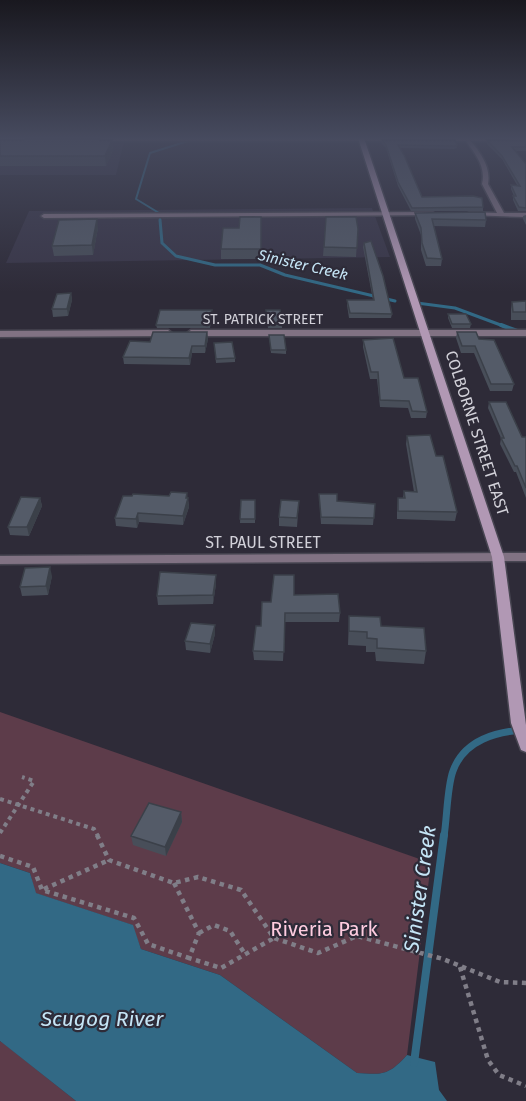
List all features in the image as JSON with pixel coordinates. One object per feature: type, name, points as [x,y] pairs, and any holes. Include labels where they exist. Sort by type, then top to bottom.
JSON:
[{"type":"main road","name":"COLBORNE STREET EAST","points":[[378,189],[498,557],[522,735]]},
{"type":"street","points":[[488,189],[502,214]]},
{"type":"street","points":[[44,216],[444,214]]},
{"type":"street","points":[[467,214],[526,215]]},
{"type":"street","name":"ST. PATRICK STREET","points":[[0,334],[526,333]]},
{"type":"street","name":"ST. PAUL STREET","points":[[0,560],[526,557]]},
{"type":"path","points":[[0,833],[33,781],[22,777]]},
{"type":"path","points":[[0,799],[94,829],[109,860]]},
{"type":"path","points":[[0,856],[33,867],[42,890]]},
{"type":"path","points":[[42,890],[109,860],[174,883],[198,877],[241,890],[274,938],[318,953],[357,936],[443,959],[500,982],[526,983]]},
{"type":"path","points":[[174,883],[199,933]]},
{"type":"path","points":[[42,890],[134,918],[148,944],[221,968],[274,938]]},
{"type":"path","points":[[189,958],[199,933],[214,925],[230,931],[245,954]]},
{"type":"path","points":[[460,966],[488,1060],[499,1075],[526,1086]]},
{"type":"shaded area","points":[[372,208],[390,257],[6,263],[29,211]]},
{"type":"green space","name":"Riveria Park","points":[[0,712],[431,863],[407,1055],[395,1067],[385,1072],[357,1073],[220,975],[141,949],[132,925],[35,893],[30,873],[0,863]]},
{"type":"green space","points":[[0,1041],[3,1043],[76,1101],[0,1101]]},
{"type":"water","name":"Scugog River","points":[[0,863],[30,873],[36,893],[133,925],[141,949],[220,975],[357,1073],[385,1072],[395,1067],[407,1055],[435,1062],[439,1090],[447,1101],[76,1101],[0,1041]]},
{"type":"building","points":[[402,189],[419,189],[422,197],[473,196],[482,198],[483,207],[412,208]]},
{"type":"building","points":[[513,189],[526,189],[526,208],[519,207],[513,196],[516,196]]},
{"type":"building","points":[[485,212],[486,220],[432,219],[442,259],[427,258],[422,243],[421,228],[415,213]]},
{"type":"building","points":[[240,217],[261,217],[261,249],[221,249],[223,228],[239,228]]},
{"type":"building","points":[[326,217],[356,217],[357,248],[324,247]]},
{"type":"building","points":[[97,219],[92,245],[52,246],[59,220]]},
{"type":"building","points":[[371,241],[383,276],[392,314],[350,313],[347,300],[374,300],[364,243]]},
{"type":"building","points":[[71,293],[67,309],[52,309],[57,294]]},
{"type":"building","points":[[526,301],[526,312],[513,312],[512,302]]},
{"type":"building","points":[[160,310],[212,310],[209,325],[156,325]]},
{"type":"building","points":[[266,310],[280,310],[282,324],[268,324]]},
{"type":"building","points":[[448,314],[466,314],[471,324],[452,324]]},
{"type":"building","points":[[153,332],[207,332],[205,346],[192,346],[189,358],[123,357],[130,341],[150,342]]},
{"type":"building","points":[[457,332],[476,332],[479,339],[494,340],[514,384],[491,384],[475,346],[462,346]]},
{"type":"building","points":[[269,335],[284,335],[286,350],[271,350]]},
{"type":"building","points":[[393,338],[404,378],[418,378],[427,412],[412,411],[409,401],[380,400],[378,372],[371,372],[363,340]]},
{"type":"building","points":[[232,342],[235,358],[216,359],[214,343]]},
{"type":"building","points":[[489,402],[506,402],[522,437],[526,437],[526,488],[501,438],[504,438]]},
{"type":"building","points":[[430,435],[436,456],[443,456],[457,512],[398,511],[398,498],[405,498],[404,491],[417,492],[407,436]]},
{"type":"building","points":[[171,492],[187,493],[186,498],[188,498],[183,516],[138,513],[136,519],[115,518],[123,496],[133,494],[169,496]]},
{"type":"building","points":[[319,494],[337,494],[337,501],[375,504],[374,518],[321,517]]},
{"type":"building","points":[[21,497],[40,498],[27,527],[8,527]]},
{"type":"building","points":[[241,500],[255,500],[255,519],[240,519]]},
{"type":"building","points":[[281,500],[299,501],[297,518],[279,517]]},
{"type":"building","points":[[50,567],[46,586],[20,587],[25,568]]},
{"type":"building","points":[[160,572],[216,575],[213,595],[157,596]]},
{"type":"building","points":[[274,575],[294,575],[294,595],[338,594],[340,613],[285,613],[284,652],[253,651],[256,626],[261,626],[262,602],[271,602]]},
{"type":"building","points":[[349,616],[380,617],[381,626],[424,628],[426,651],[377,648],[377,639],[367,638],[367,632],[349,631]]},
{"type":"building","points":[[191,623],[215,625],[210,644],[185,641]]},
{"type":"building","points":[[149,803],[181,812],[165,847],[131,836]]},
{"type":"waterway","name":"Sinister Creek","points":[[139,189],[136,199],[159,213]]},
{"type":"waterway","name":"Sinister Creek","points":[[160,220],[162,243],[176,256],[215,265],[260,265],[285,275],[395,301]]},
{"type":"waterway","name":"Sinister Creek","points":[[417,303],[455,308],[506,327]]},
{"type":"waterway","name":"Sinister Creek","points":[[501,325],[520,332]]},
{"type":"waterway","name":"Sinister Creek","points":[[444,836],[449,786],[458,760],[473,745],[483,739],[504,732],[526,730]]},
{"type":"waterway","name":"Sinister Creek","points":[[414,1063],[444,835]]}]
